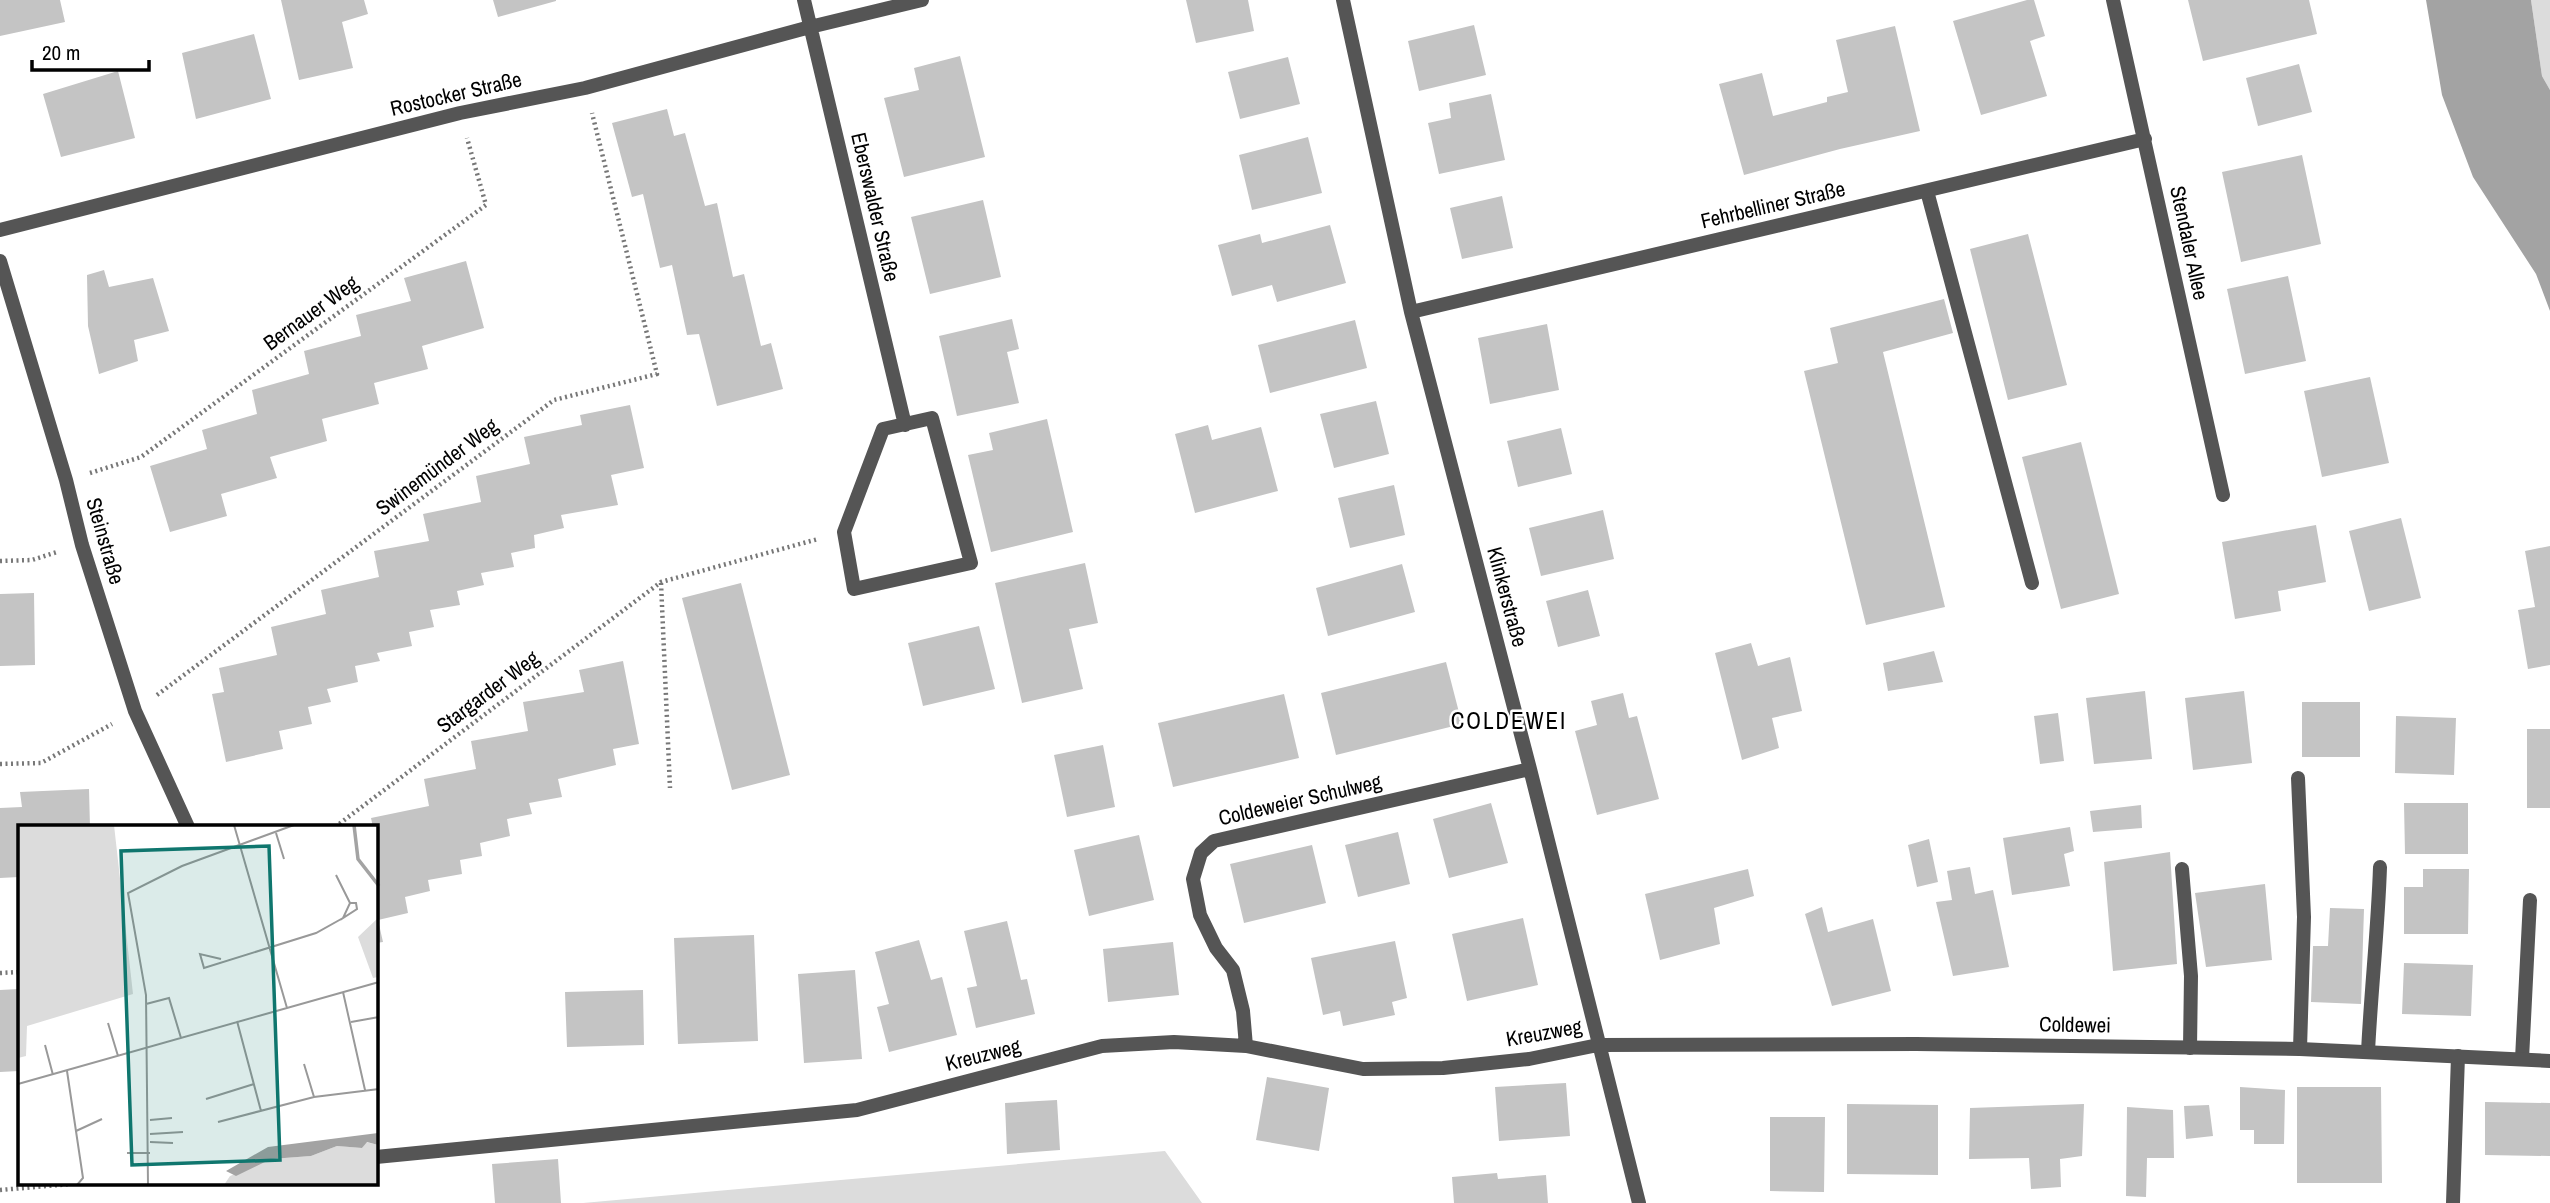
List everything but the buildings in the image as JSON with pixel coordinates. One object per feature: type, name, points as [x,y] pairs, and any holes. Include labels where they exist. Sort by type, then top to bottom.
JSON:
[{"type":"street","name":"Eberswalder Straße","points":[[804,0],[905,425]]},
{"type":"street","name":"Rostocker Straße","points":[[0,230],[460,113],[585,88],[810,27],[922,0]]},
{"type":"street","name":"Klinkerstraße","points":[[1343,0],[1411,312],[1531,769],[1639,1203]]},
{"type":"street","name":"Stendaler Allee","points":[[2113,0],[2223,495]]},
{"type":"street","name":"Fehrbelliner Straße","points":[[1411,312],[2145,139]]},
{"type":"street","points":[[1927,191],[2032,583]]},
{"type":"street","name":"Steinstraße","points":[[0,261],[66,481],[82,545],[135,711],[187,825]]},
{"type":"street","points":[[932,418],[971,563],[854,589],[844,532],[883,429],[905,425],[932,418]]},
{"type":"street","name":"Coldeweier Schulweg","points":[[1246,1046],[1243,1011],[1233,970],[1216,948],[1200,915],[1193,879],[1200,853],[1214,841],[1531,769]]},
{"type":"street","points":[[2298,778],[2304,917],[2300,1049]]},
{"type":"street","points":[[2368,1052],[2380,867]]},
{"type":"street","points":[[2182,869],[2191,976],[2190,1048]]},
{"type":"street","points":[[2522,1059],[2530,900]]},
{"type":"street","name":"Kreuzweg","points":[[378,1157],[857,1110],[1102,1046],[1174,1042],[1246,1046],[1363,1069],[1376,1069],[1443,1068],[1530,1059],[1598,1045]]},
{"type":"street","name":"Coldewei","points":[[1598,1045],[1916,1044],[2300,1049],[2550,1061]]},
{"type":"street","points":[[2453,1203],[2458,1055]]},
{"type":"path","name":"Swinemünder Weg","points":[[0,764],[41,763],[135,711],[554,400],[657,374],[585,88]]},
{"type":"path","name":"Bernauer Weg","points":[[66,481],[141,457],[486,205],[460,113]]},
{"type":"path","name":"Stargarder Weg","points":[[338,825],[660,582],[844,532]]},
{"type":"path","points":[[0,561],[32,560],[82,545]]},
{"type":"path","points":[[660,582],[670,788]]},
{"type":"path","points":[[0,973],[18,972]]},
{"type":"path","points":[[0,1190],[47,1186]]},
{"type":"shaded area","points":[[2426,0],[2531,0],[2542,76],[2550,90],[2550,311],[2536,274],[2473,177],[2442,95]]},
{"type":"shaded area","points":[[2531,0],[2550,0],[2550,90],[2542,76]]},
{"type":"shaded area","points":[[1165,1151],[1202,1203],[583,1203]]},
{"type":"district","name":"COLDEWEI","points":[[1509,721]]}]
